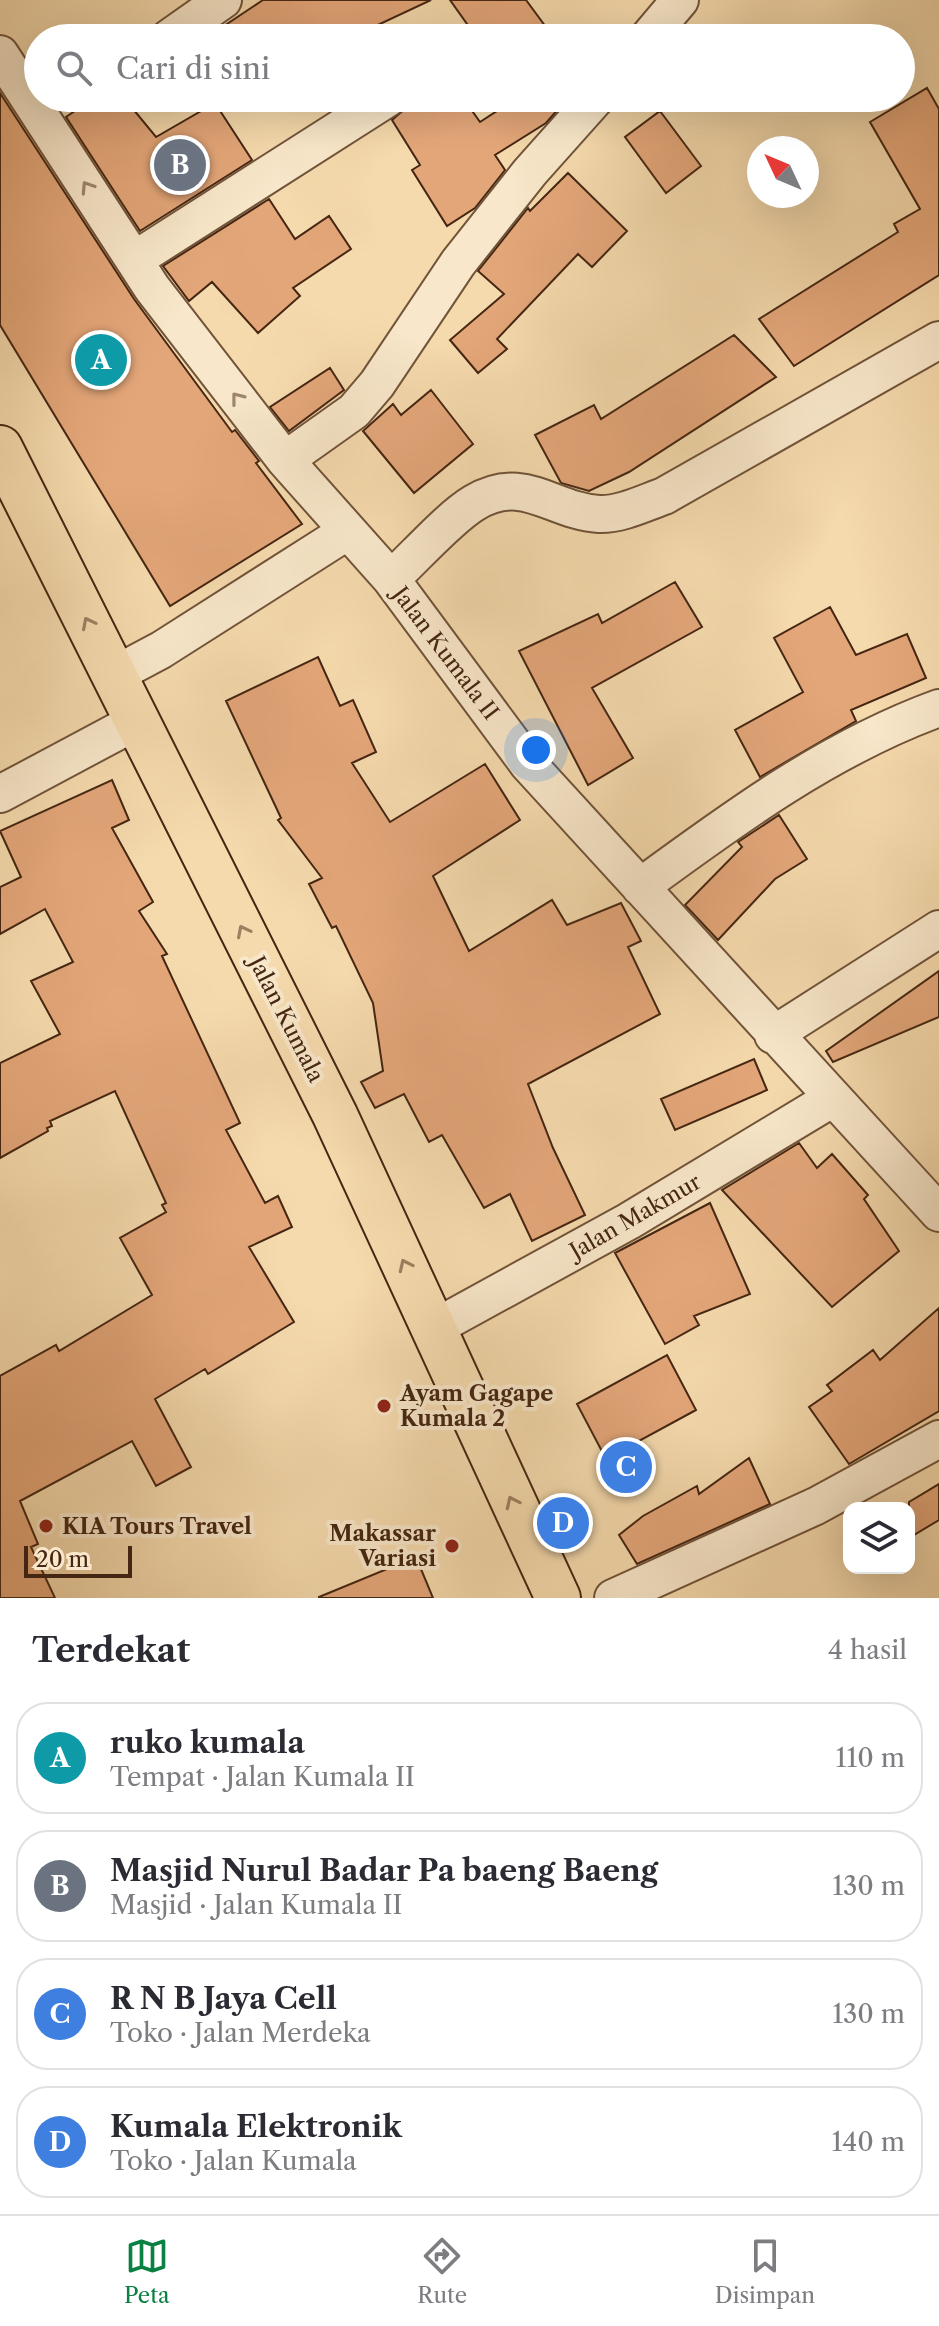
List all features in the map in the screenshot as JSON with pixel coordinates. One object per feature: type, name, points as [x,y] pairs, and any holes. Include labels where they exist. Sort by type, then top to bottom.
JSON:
[{"type":"main road","name":"Jalan Kumala","points":[[0,448],[335,1115],[558,1598]]},
{"type":"street","points":[[189,24],[223,0]]},
{"type":"street","points":[[660,24],[680,0]]},
{"type":"street","name":"Jalan Kumala II","points":[[0,54],[24,78]]},
{"type":"street","name":"Jalan Kumala II","points":[[55,112],[134,260],[285,460],[391,579],[528,764],[939,1213]]},
{"type":"street","points":[[134,260],[366,112]]},
{"type":"street","points":[[285,460],[354,411],[377,384],[467,252],[530,172],[584,112]]},
{"type":"street","points":[[391,579],[474,503],[509,491],[522,492],[542,495],[573,510],[601,514],[654,500],[939,340]]},
{"type":"street","points":[[114,675],[161,650],[348,531]]},
{"type":"street","points":[[640,887],[735,817],[816,767],[898,723],[939,708]]},
{"type":"street","points":[[0,794],[137,721]]},
{"type":"street","points":[[773,1035],[939,929]]},
{"type":"street","name":"Jalan Makmur","points":[[434,1328],[629,1221],[833,1098]]},
{"type":"street","points":[[613,1598],[816,1506],[939,1439]]},
{"type":"building","points":[[263,0],[431,0],[380,24],[227,24]]},
{"type":"building","points":[[450,0],[526,0],[544,24],[467,24]]},
{"type":"building","points":[[927,88],[939,109],[939,275],[794,366],[759,319],[898,232],[894,224],[920,209],[870,122],[887,112],[915,112],[915,95]]},
{"type":"building","points":[[0,93],[134,299],[232,432],[235,430],[259,461],[256,463],[302,524],[170,606],[0,325]]},
{"type":"building","points":[[73,112],[135,112],[156,137],[199,112],[221,112],[252,160],[140,231],[66,117]]},
{"type":"building","points":[[401,112],[473,112],[480,122],[495,112],[556,112],[546,123],[495,155],[505,170],[475,208],[447,226],[412,170],[420,165],[392,120]]},
{"type":"building","points":[[661,112],[701,166],[666,193],[625,137]]},
{"type":"building","points":[[568,173],[627,231],[592,267],[578,254],[497,339],[507,349],[478,373],[450,340],[504,294],[478,271],[528,208],[530,211]]},
{"type":"building","points":[[269,199],[295,239],[329,216],[351,249],[293,288],[300,296],[258,333],[212,282],[189,301],[163,266]]},
{"type":"building","points":[[734,335],[776,377],[629,472],[589,491],[561,483],[535,435],[594,405],[601,419]]},
{"type":"building","points":[[330,368],[344,390],[289,431],[270,407]]},
{"type":"building","points":[[431,390],[473,444],[414,493],[363,431],[393,404],[401,415]]},
{"type":"building","points":[[675,582],[702,627],[592,688],[633,758],[588,785],[519,651],[598,614],[602,623]]},
{"type":"building","points":[[830,607],[856,655],[907,634],[926,678],[851,710],[856,721],[760,777],[735,730],[803,692],[774,638]]},
{"type":"building","points":[[318,657],[340,706],[353,700],[376,752],[352,763],[390,822],[485,764],[520,820],[433,876],[469,951],[552,900],[567,925],[621,903],[641,941],[628,947],[660,1014],[528,1084],[553,1148],[585,1215],[532,1241],[510,1194],[484,1208],[442,1135],[429,1142],[404,1094],[375,1108],[361,1082],[383,1071],[373,1003],[336,926],[332,928],[309,884],[322,878],[278,820],[281,818],[226,701]]},
{"type":"building","points":[[112,780],[129,820],[112,828],[153,902],[139,911],[167,954],[162,956],[240,1123],[226,1130],[265,1203],[278,1196],[292,1227],[249,1247],[294,1322],[208,1374],[205,1369],[155,1399],[191,1467],[156,1486],[132,1441],[20,1501],[38,1544],[31,1547],[55,1598],[0,1598],[0,1376],[56,1345],[59,1351],[152,1295],[120,1238],[166,1212],[162,1205],[166,1203],[115,1091],[50,1121],[52,1126],[47,1128],[48,1131],[0,1158],[0,1063],[60,1034],[31,981],[73,962],[45,909],[0,934],[0,887],[21,877],[0,831]]},
{"type":"building","points":[[779,815],[807,859],[775,879],[718,940],[685,905],[742,847],[738,842]]},
{"type":"building","points":[[939,971],[939,1017],[833,1062],[826,1051]]},
{"type":"building","points":[[754,1059],[767,1090],[675,1130],[661,1099]]},
{"type":"building","points":[[799,1143],[817,1168],[832,1154],[868,1195],[864,1199],[899,1251],[832,1307],[722,1190]]},
{"type":"building","points":[[710,1203],[750,1294],[694,1316],[699,1325],[665,1344],[615,1253]]},
{"type":"building","points":[[939,1308],[939,1411],[849,1464],[809,1407],[832,1391],[827,1385],[873,1350],[880,1360]]},
{"type":"building","points":[[667,1355],[696,1410],[606,1459],[577,1404]]},
{"type":"building","points":[[749,1458],[770,1504],[637,1564],[619,1535],[643,1516],[697,1486],[699,1494]]},
{"type":"building","points":[[939,1484],[939,1520],[915,1534],[915,1502],[909,1502]]},
{"type":"building","points":[[416,1557],[433,1598],[319,1598],[319,1597]]},
{"type":"place","name":"Masjid Nurul Badar Pa baeng Baeng","points":[[180,165]]},
{"type":"place","name":"ruko kumala","points":[[101,360]]},
{"type":"place","name":"Ayam Gagape Kumala 2","points":[[384,1406]]},
{"type":"place","name":"R N B Jaya Cell","points":[[626,1467]]},
{"type":"place","name":"Kumala Elektronik","points":[[563,1523]]},
{"type":"place","name":"KIA Tours Travel","points":[[46,1526]]},
{"type":"place","name":"Makassar Variasi","points":[[452,1546]]}]
